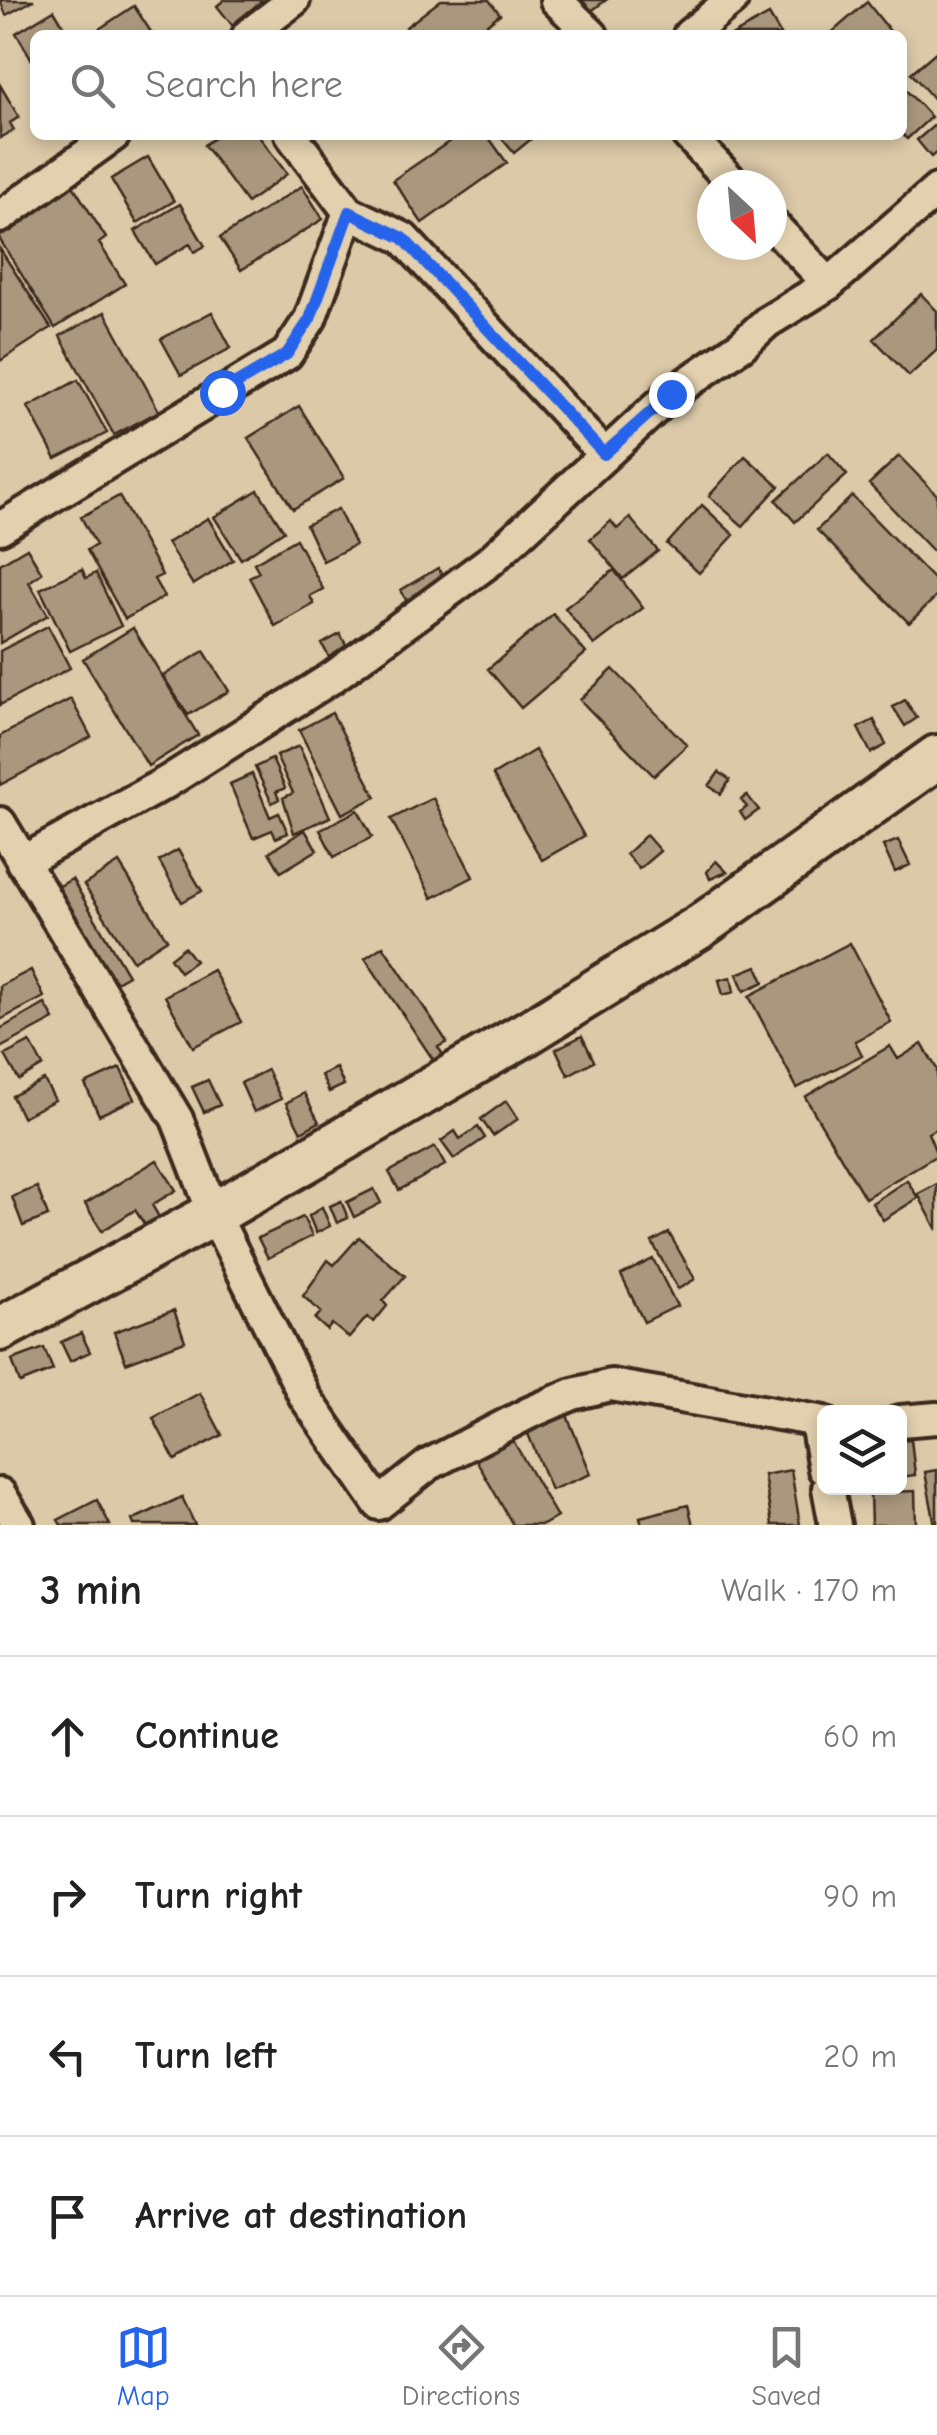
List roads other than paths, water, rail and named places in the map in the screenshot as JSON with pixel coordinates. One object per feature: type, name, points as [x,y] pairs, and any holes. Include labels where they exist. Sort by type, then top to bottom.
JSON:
[{"type":"street","points":[[255,30],[294,0]]},
{"type":"street","points":[[556,0],[587,30]]},
{"type":"street","points":[[695,30],[732,0]]},
{"type":"street","points":[[0,217],[107,140]]},
{"type":"street","points":[[295,140],[349,212],[403,238],[604,454]]},
{"type":"street","points":[[693,140],[721,170]]},
{"type":"street","points":[[22,862],[168,782],[333,677],[490,561],[671,394],[742,345],[767,322],[829,284],[937,190]]},
{"type":"street","points":[[0,528],[287,354],[310,319],[349,212]]},
{"type":"street","points":[[787,240],[829,284]]},
{"type":"street","points":[[0,1329],[214,1214],[701,926],[937,756]]},
{"type":"street","points":[[0,824],[177,1119],[214,1214],[305,1397],[387,1514],[428,1465],[572,1394],[611,1385],[660,1390],[817,1421]]},
{"type":"street","points":[[907,1420],[937,1418]]},
{"type":"street","points":[[0,1494],[19,1525]]},
{"type":"street","points":[[829,1495],[835,1525]]}]
